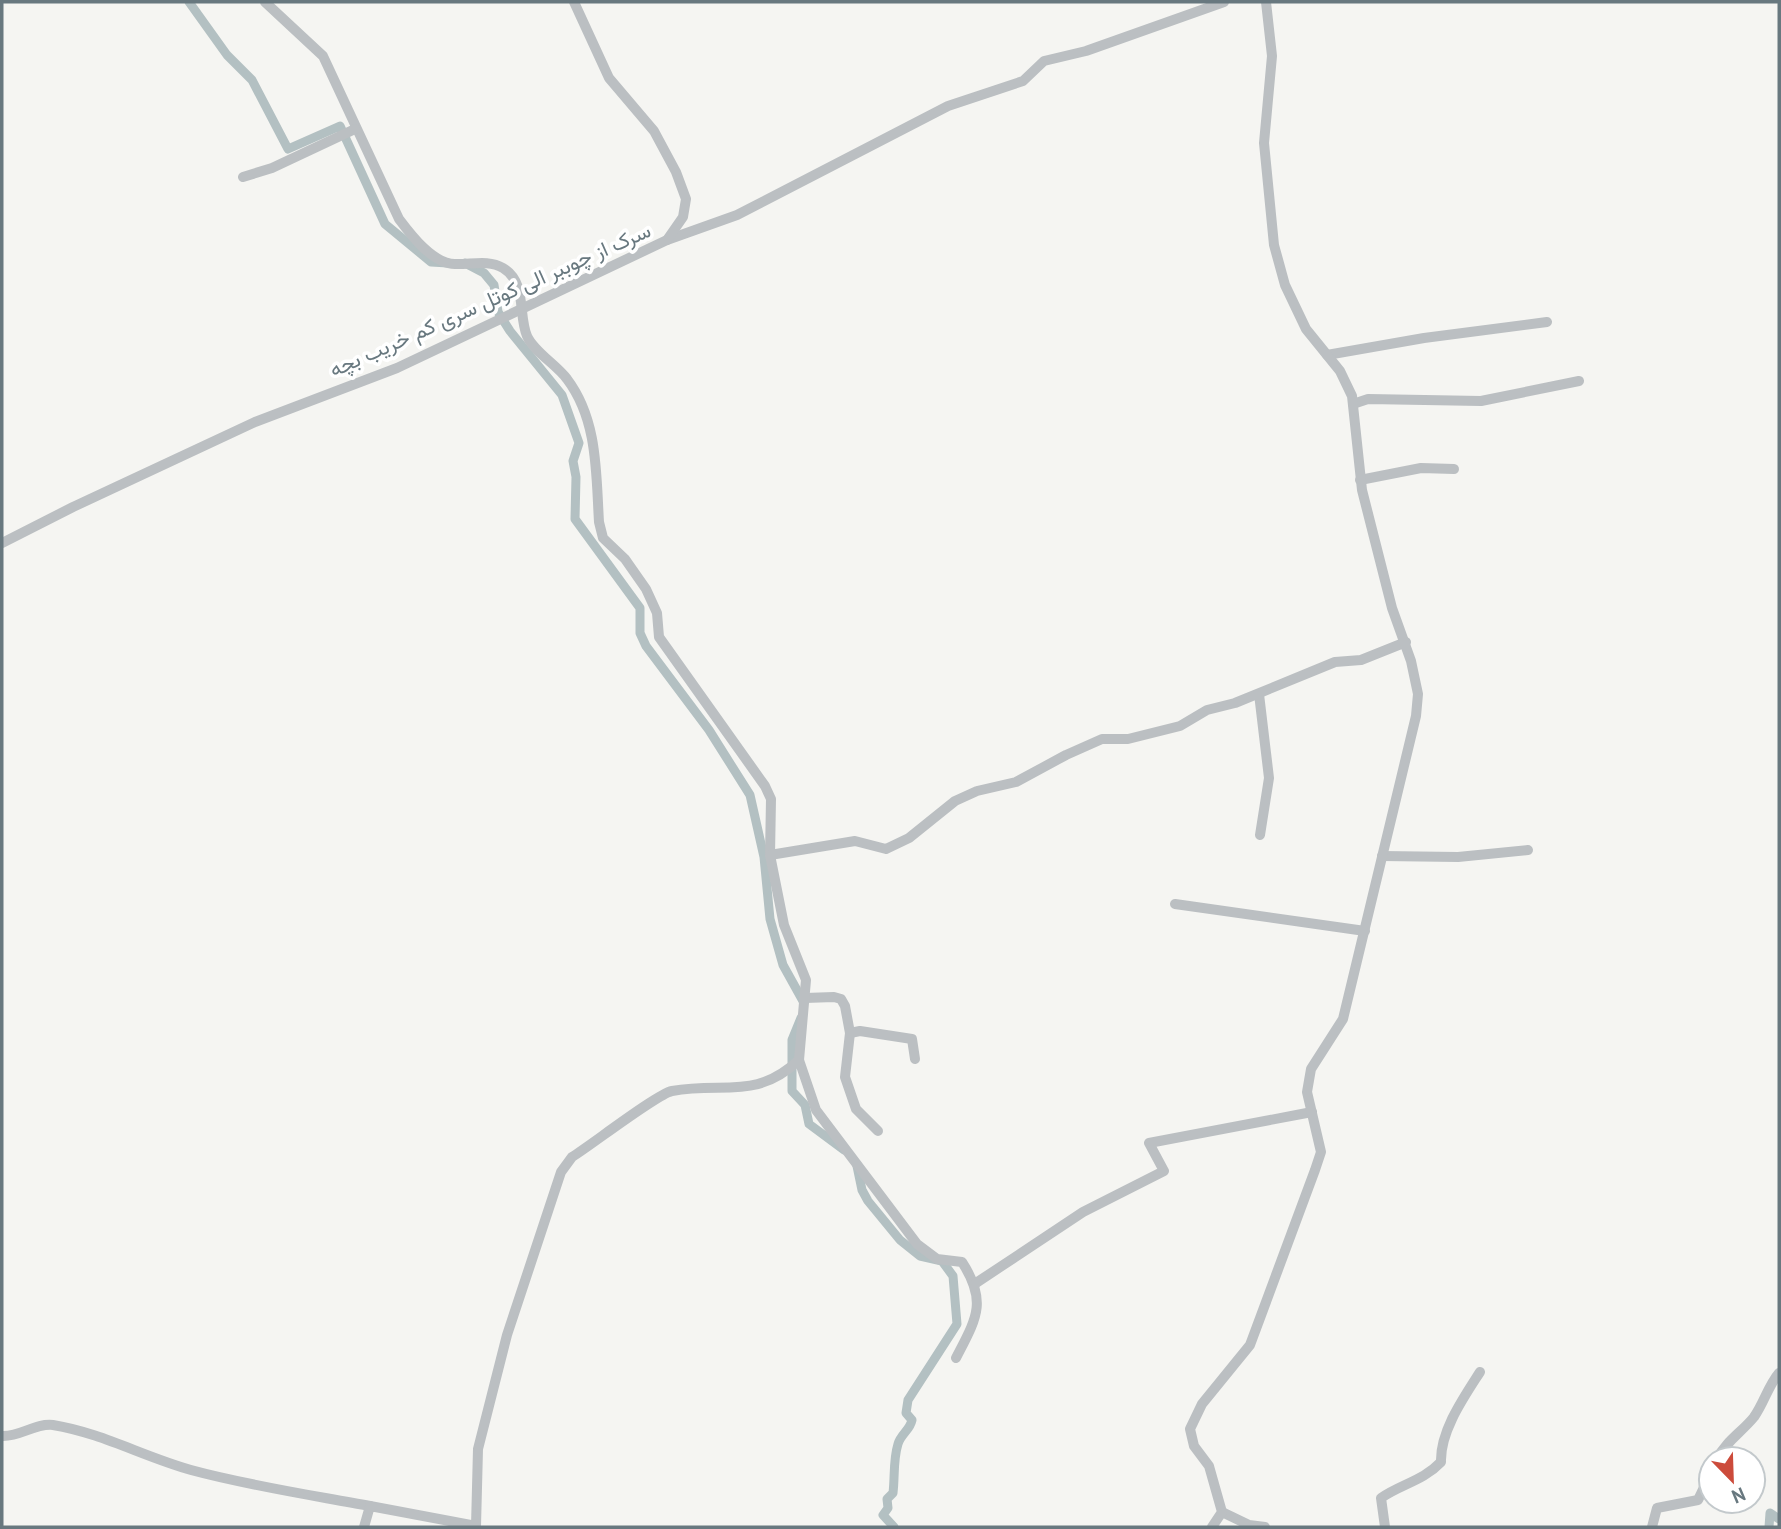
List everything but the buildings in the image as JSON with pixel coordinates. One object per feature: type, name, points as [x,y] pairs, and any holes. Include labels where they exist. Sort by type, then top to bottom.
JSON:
[{"type":"street","points":[[265,2],[323,56],[398,219],[410,234],[440,261],[453,265],[478,262],[503,268],[517,286],[527,337],[566,378],[589,417],[599,522],[603,538],[625,559],[646,589],[657,613],[657,630],[664,645],[735,743],[771,799],[770,855],[784,925],[806,980],[806,998],[801,1013],[799,1060],[816,1110],[917,1244],[937,1259],[962,1262],[976,1283],[976,1318],[956,1358]]},
{"type":"street","name":"سرک از چوببر الی کوتل سری کم خریب بچه","points":[[2,543],[245,427],[397,368],[667,240],[683,217],[686,199],[676,172],[654,131],[608,78],[574,2]]},
{"type":"street","points":[[667,240],[737,215],[948,106],[1023,81],[1044,61],[1086,51],[1224,2]]},
{"type":"street","points":[[1265,1527],[1249,1525],[1222,1512],[1209,1466],[1194,1446],[1190,1429],[1202,1404],[1250,1345],[1321,1152],[1307,1091],[1311,1069],[1343,1019],[1416,716],[1418,694],[1406,642],[1381,569],[1360,480],[1353,404],[1340,371],[1306,329],[1285,285],[1274,245],[1264,143],[1272,56],[1266,2]]},
{"type":"street","points":[[243,177],[272,168],[355,129]]},
{"type":"street","points":[[1327,355],[1423,338],[1547,322]]},
{"type":"street","points":[[1353,404],[1368,399],[1481,401],[1579,381]]},
{"type":"street","points":[[1360,480],[1421,468],[1454,469]]},
{"type":"street","points":[[770,855],[855,841],[886,849],[909,838],[955,801],[977,791],[1016,782],[1102,739],[1128,739],[1180,726],[1207,710],[1259,694],[1335,662],[1361,660],[1406,642]]},
{"type":"street","points":[[1259,694],[1269,778],[1260,835]]},
{"type":"street","points":[[1382,856],[1458,857],[1528,850]]},
{"type":"street","points":[[1175,904],[1365,930]]},
{"type":"street","points":[[806,998],[841,999],[845,1006],[850,1033],[845,1077],[856,1110],[878,1131]]},
{"type":"street","points":[[850,1033],[860,1031],[912,1039],[915,1059]]},
{"type":"street","points":[[2,1436],[15,1437],[40,1425],[51,1425],[93,1434],[188,1469],[228,1479],[476,1526],[478,1449],[505,1345],[561,1172],[572,1157],[670,1091],[748,1088],[785,1074],[799,1060]]},
{"type":"street","points":[[976,1283],[1083,1212],[1164,1171],[1149,1143],[1312,1112]]},
{"type":"street","points":[[1385,1527],[1381,1498],[1394,1489],[1429,1474],[1441,1462],[1440,1452],[1451,1423],[1480,1372]]},
{"type":"street","points":[[1725,1445],[1755,1416],[1775,1385],[1779,1373]]},
{"type":"street","points":[[1652,1527],[1657,1508],[1697,1500]]},
{"type":"street","points":[[364,1527],[370,1506]]},
{"type":"street","points":[[1212,1527],[1222,1512]]},
{"type":"waterway","points":[[189,2],[227,55],[252,80],[288,149],[340,126],[385,224],[431,262],[448,263]]},
{"type":"waterway","points":[[465,263],[484,273],[494,285],[498,312],[562,395],[579,443],[573,461],[576,477],[575,519],[640,608],[640,633],[646,646],[709,730],[750,795],[764,857],[770,919],[783,965],[803,1001]]},
{"type":"waterway","points":[[801,1018],[792,1040],[792,1091],[805,1105],[809,1124],[844,1150]]},
{"type":"waterway","points":[[857,1166],[862,1190],[868,1201],[900,1240],[920,1256],[942,1261],[953,1276],[957,1324],[908,1400],[906,1413],[912,1420],[898,1444],[893,1493],[887,1499],[888,1508],[883,1515],[894,1527]]},
{"type":"waterway","points":[[1769,1527],[1770,1513],[1779,1519]]}]
